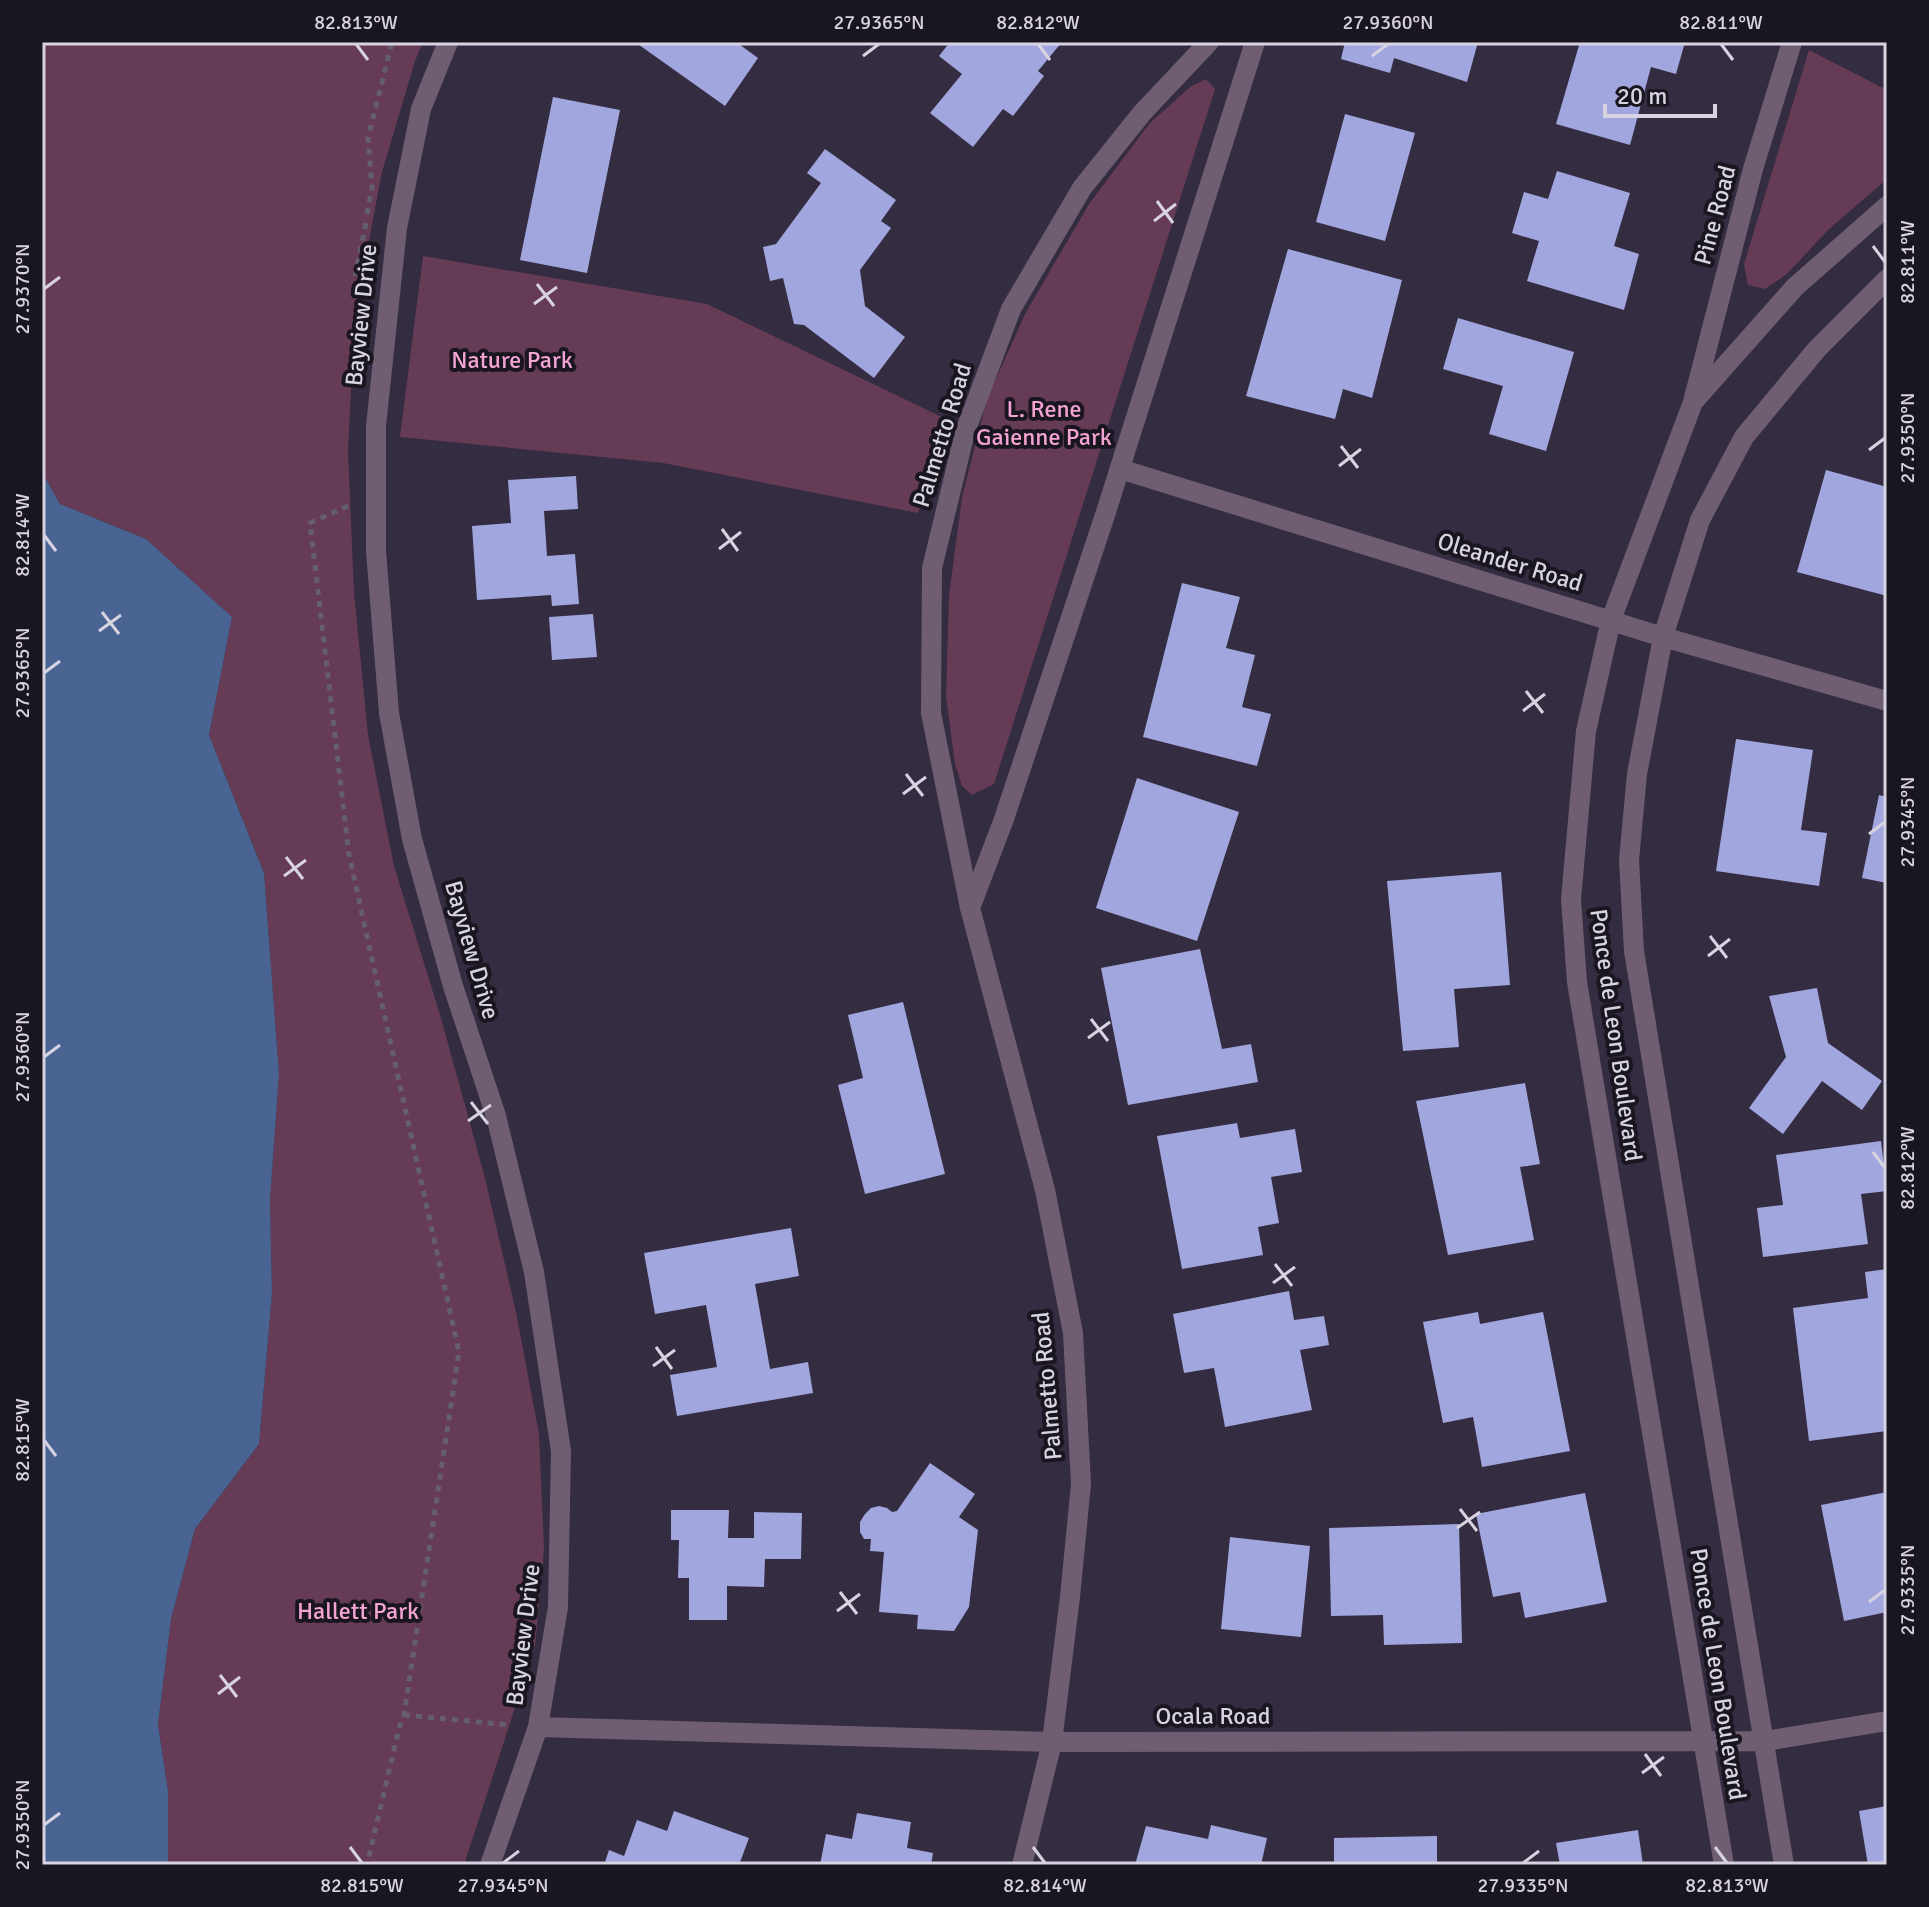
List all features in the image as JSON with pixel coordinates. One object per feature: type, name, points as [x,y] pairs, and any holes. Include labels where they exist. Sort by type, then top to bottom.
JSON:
[{"type":"street","name":"Bayview Drive","points":[[448,42],[421,109],[397,228],[376,426],[376,551],[389,713],[412,839],[453,986],[496,1116],[530,1258],[561,1451],[558,1607],[538,1727],[490,1865]]},
{"type":"street","name":"Palmetto Road","points":[[1022,1865],[1052,1742],[1081,1484],[1073,1333],[1045,1190],[970,908],[931,713],[932,568],[965,432],[1011,309],[1082,188],[1142,113],[1209,42]]},
{"type":"street","points":[[970,908],[1004,819],[1120,469],[1255,42]]},
{"type":"street","name":"Pine Road","points":[[1693,402],[1753,169],[1792,42]]},
{"type":"street","name":"Ponce de Leon Boulevard","points":[[1724,1865],[1576,968],[1571,899],[1580,789],[1586,731],[1611,620],[1693,402],[1795,287],[1887,206]]},
{"type":"street","name":"Ponce de Leon Boulevard","points":[[1784,1865],[1634,951],[1629,860],[1637,774],[1663,637],[1700,520],[1744,437],[1817,349],[1887,279]]},
{"type":"street","name":"Oleander Road","points":[[1120,469],[1663,637],[1887,701]]},
{"type":"street","name":"Ocala Road","points":[[538,1727],[1052,1742],[1765,1741],[1887,1721]]},
{"type":"path","points":[[355,276],[372,188],[368,138],[392,42]]},
{"type":"path","points":[[367,1865],[404,1715],[459,1352],[349,855],[310,523],[376,494]]},
{"type":"path","points":[[404,1715],[538,1727]]},
{"type":"green space","name":"Hallett Park","points":[[42,42],[423,42],[382,172],[355,314],[348,450],[354,592],[368,735],[394,866],[441,1018],[485,1178],[516,1312],[539,1434],[544,1549],[535,1646],[464,1865],[168,1865],[168,1791],[158,1724],[171,1619],[195,1529],[259,1444],[272,1293],[270,1199],[279,1074],[264,873],[209,735],[232,617],[146,539],[60,504],[42,472]]},
{"type":"green space","points":[[1809,50],[1887,90],[1887,179],[1828,230],[1787,274],[1765,289],[1748,285],[1744,264]]},
{"type":"green space","name":"L. Rene Gaienne Park","points":[[1206,79],[1215,89],[994,784],[972,795],[962,786],[955,764],[946,697],[949,596],[962,497],[987,399],[1025,314],[1089,204],[1149,124],[1190,87]]},
{"type":"green space","name":"Nature Park","points":[[423,256],[707,304],[946,419],[918,513],[663,463],[400,437]]},
{"type":"water","points":[[42,472],[60,504],[146,539],[232,617],[209,735],[264,873],[279,1074],[270,1199],[272,1293],[259,1444],[195,1529],[171,1619],[158,1724],[168,1791],[168,1865],[42,1865]]},
{"type":"building","points":[[635,42],[736,42],[758,58],[725,106]]},
{"type":"building","points":[[950,42],[1062,42],[1038,71],[1044,76],[1013,116],[1003,109],[973,147],[930,113],[962,74],[939,56]]},
{"type":"building","points":[[1345,42],[1478,42],[1467,82],[1394,58],[1390,73],[1341,59]]},
{"type":"building","points":[[1580,42],[1685,42],[1676,74],[1651,67],[1630,145],[1556,124]]},
{"type":"building","points":[[553,97],[620,110],[587,273],[520,260]]},
{"type":"building","points":[[1345,114],[1415,133],[1385,241],[1316,222]]},
{"type":"building","points":[[825,149],[896,200],[881,221],[891,228],[860,270],[865,306],[905,337],[874,378],[804,325],[794,324],[783,278],[770,281],[763,247],[776,244],[821,183],[807,173]]},
{"type":"building","points":[[1557,171],[1630,193],[1614,246],[1639,254],[1624,310],[1527,281],[1539,241],[1512,233],[1524,192],[1548,199]]},
{"type":"building","points":[[1288,249],[1402,280],[1372,398],[1343,389],[1335,419],[1246,396]]},
{"type":"building","points":[[1458,318],[1574,352],[1546,451],[1489,434],[1503,386],[1443,369]]},
{"type":"building","points":[[1826,470],[1887,487],[1887,596],[1797,572]]},
{"type":"building","points":[[576,476],[578,509],[544,511],[547,556],[575,554],[579,604],[552,606],[551,595],[477,600],[472,526],[511,523],[508,480]]},
{"type":"building","points":[[1182,583],[1240,597],[1226,648],[1255,655],[1242,707],[1271,714],[1257,766],[1143,737]]},
{"type":"building","points":[[593,614],[597,657],[552,660],[549,617]]},
{"type":"building","points":[[1736,739],[1813,750],[1801,830],[1827,833],[1819,886],[1716,871]]},
{"type":"building","points":[[1137,778],[1239,812],[1197,941],[1096,908]]},
{"type":"building","points":[[1879,795],[1887,797],[1887,883],[1862,878]]},
{"type":"building","points":[[1501,872],[1510,985],[1454,989],[1459,1047],[1403,1051],[1387,881]]},
{"type":"building","points":[[1200,949],[1222,1049],[1251,1044],[1258,1082],[1128,1105],[1101,968]]},
{"type":"building","points":[[1817,988],[1828,1043],[1882,1081],[1862,1110],[1822,1081],[1783,1134],[1749,1108],[1786,1057],[1769,996]]},
{"type":"building","points":[[903,1002],[945,1174],[865,1194],[838,1085],[863,1078],[848,1015]]},
{"type":"building","points":[[1525,1083],[1540,1164],[1520,1167],[1534,1240],[1448,1255],[1416,1101]]},
{"type":"building","points":[[1237,1123],[1240,1138],[1295,1129],[1302,1172],[1271,1177],[1279,1223],[1258,1227],[1263,1255],[1182,1269],[1157,1136]]},
{"type":"building","points":[[1881,1141],[1887,1191],[1861,1194],[1868,1244],[1763,1257],[1757,1208],[1783,1205],[1776,1155]]},
{"type":"building","points":[[791,1228],[799,1276],[755,1284],[770,1369],[808,1362],[813,1393],[677,1416],[670,1375],[717,1367],[706,1305],[655,1314],[644,1253]]},
{"type":"building","points":[[1887,1269],[1887,1431],[1809,1441],[1793,1308],[1868,1298],[1865,1272]]},
{"type":"building","points":[[1289,1291],[1294,1320],[1324,1316],[1329,1345],[1300,1350],[1312,1410],[1225,1427],[1214,1368],[1184,1373],[1173,1314]]},
{"type":"building","points":[[1478,1312],[1480,1324],[1543,1312],[1570,1451],[1482,1467],[1473,1417],[1443,1423],[1423,1322]]},
{"type":"building","points":[[930,1463],[975,1494],[959,1517],[978,1530],[969,1607],[954,1631],[917,1629],[918,1615],[879,1612],[884,1552],[870,1551],[871,1539],[864,1539],[860,1532],[860,1522],[871,1508],[879,1506],[897,1511]]},
{"type":"building","points":[[1887,1492],[1887,1612],[1844,1621],[1821,1505]]},
{"type":"building","points":[[1585,1493],[1607,1602],[1525,1618],[1520,1592],[1493,1597],[1476,1514]]},
{"type":"building","points":[[671,1510],[729,1510],[728,1538],[754,1538],[754,1512],[802,1513],[801,1559],[765,1559],[764,1587],[727,1586],[727,1620],[689,1620],[689,1578],[678,1578],[679,1540],[671,1540]]},
{"type":"building","points":[[1459,1524],[1462,1643],[1384,1645],[1383,1615],[1331,1616],[1329,1528]]},
{"type":"building","points":[[1230,1537],[1310,1546],[1301,1637],[1221,1629]]},
{"type":"building","points":[[1887,1806],[1887,1865],[1868,1865],[1859,1811]]},
{"type":"building","points":[[674,1811],[749,1838],[739,1865],[711,1862],[710,1865],[604,1865],[609,1850],[624,1856],[637,1820],[667,1831]]},
{"type":"building","points":[[857,1813],[911,1822],[907,1848],[933,1853],[931,1865],[820,1865],[826,1834],[852,1839]]},
{"type":"building","points":[[1211,1825],[1267,1838],[1261,1865],[1135,1865],[1146,1826],[1208,1839]]},
{"type":"building","points":[[1638,1830],[1643,1865],[1560,1865],[1556,1843]]},
{"type":"building","points":[[1437,1836],[1437,1865],[1334,1865],[1334,1838]]}]
